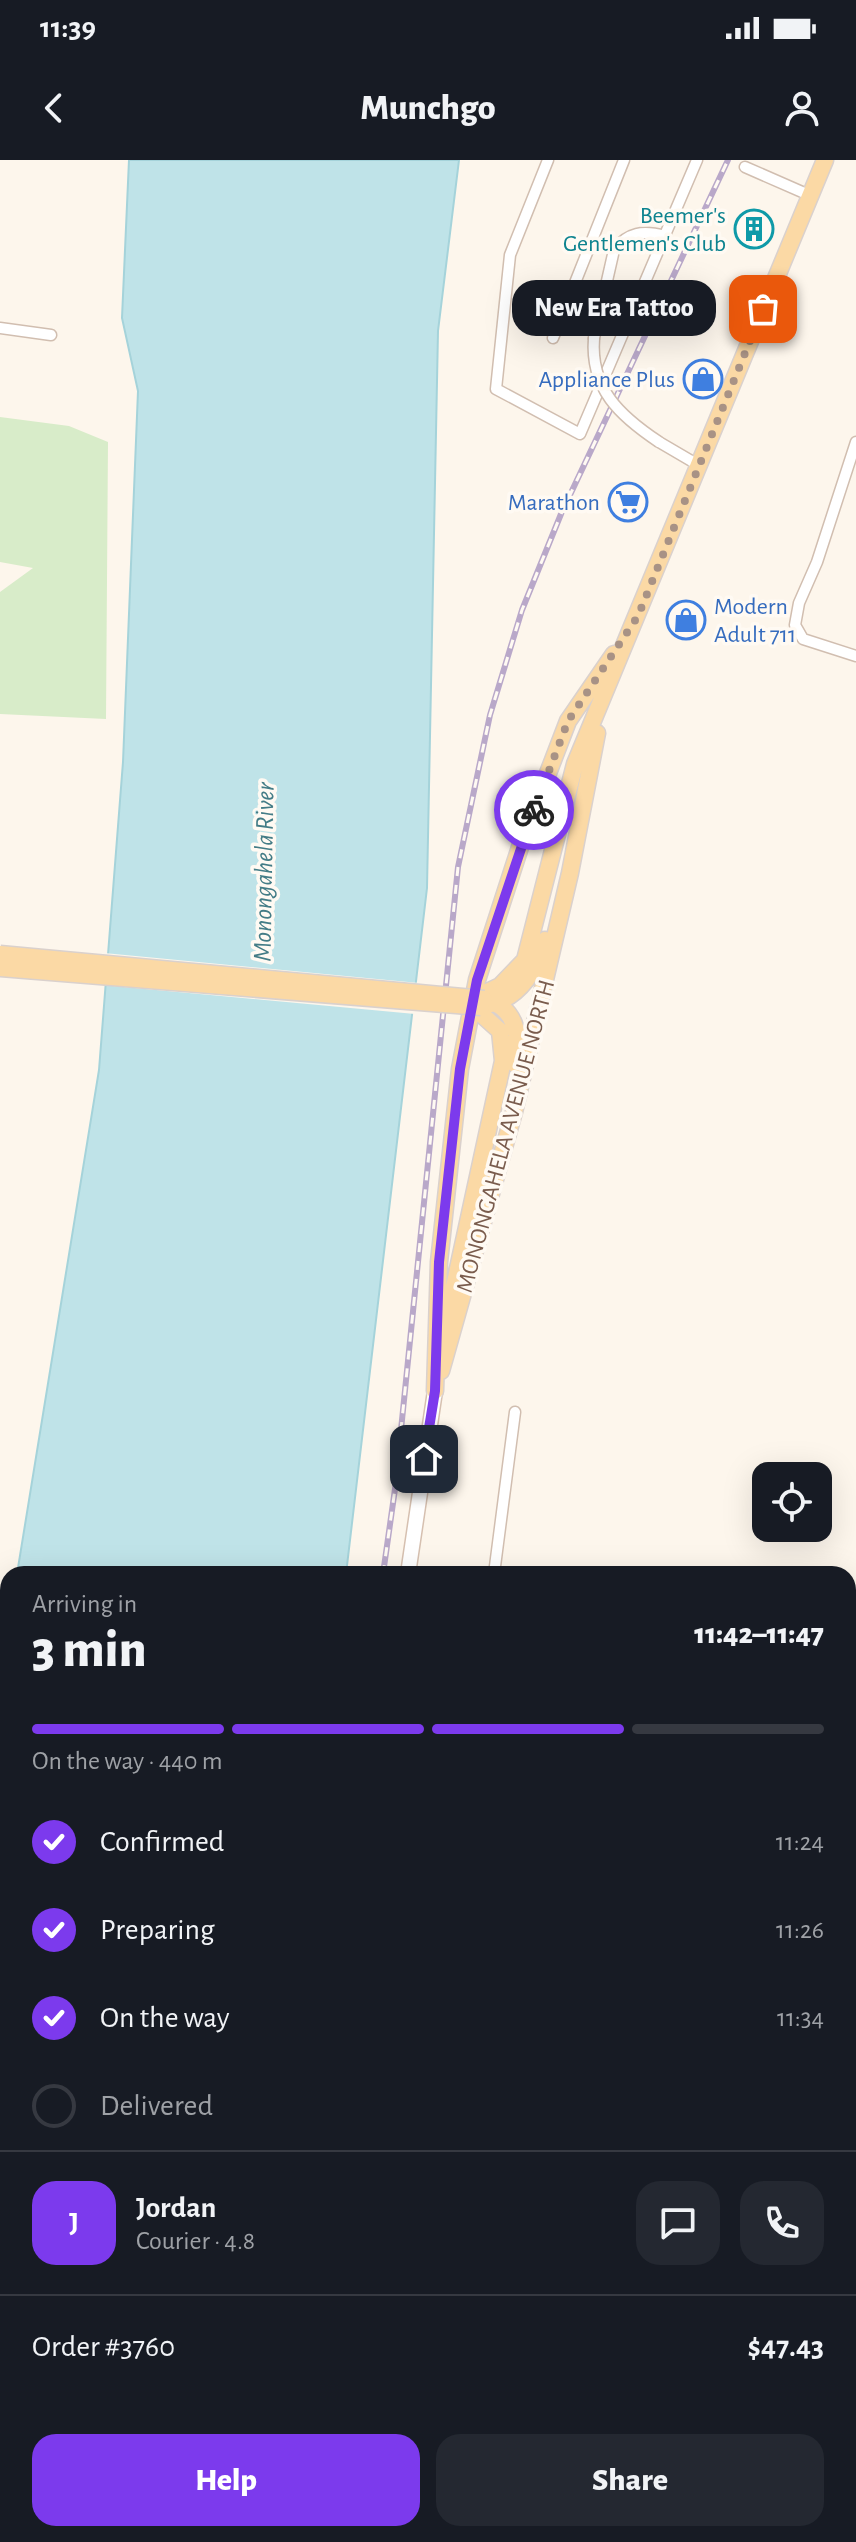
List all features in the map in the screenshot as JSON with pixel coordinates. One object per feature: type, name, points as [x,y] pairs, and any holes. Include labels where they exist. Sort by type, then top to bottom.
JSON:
[{"type":"main road","points":[[486,1003],[525,960],[575,764],[608,692],[825,160]]},
{"type":"main road","name":"MONONGAHELA AVENUE NORTH","points":[[435,1391],[436,1312],[442,1232],[460,1069],[477,980],[522,841],[568,721],[638,616]]},
{"type":"main road","name":"MONONGAHELA AVENUE NORTH","points":[[435,1391],[492,1200],[532,1038],[608,692]]},
{"type":"main road","points":[[486,1003],[531,975],[541,956],[589,768]]},
{"type":"main road","points":[[0,954],[460,1001]]},
{"type":"main road","points":[[0,968],[486,1003],[511,1015],[518,1031],[519,1047],[472,1247],[467,1284]]},
{"type":"main road","points":[[409,1566],[450,1301],[503,1061],[500,1031],[486,1003]]},
{"type":"street","points":[[548,160],[510,255],[496,389],[580,434],[697,160]]},
{"type":"street","points":[[553,338],[624,160]]},
{"type":"street","points":[[745,167],[809,195]]},
{"type":"street","points":[[665,236],[635,233],[622,240],[614,250],[600,298],[594,338],[595,369],[605,395],[630,423],[700,466]]},
{"type":"street","points":[[0,328],[51,335]]},
{"type":"street","points":[[856,442],[853,461],[799,603],[795,625],[798,634],[814,643],[856,656]]},
{"type":"street","points":[[495,1566],[515,1412]]},
{"type":"green space","points":[[0,417],[69,426],[108,442],[106,719],[0,714],[0,592],[33,568],[0,562]]},
{"type":"water","name":"Monongahela River","points":[[129,160],[459,160],[438,331],[427,888],[347,1566],[18,1566],[99,1070],[123,762],[138,391],[122,318]]},
{"type":"pier","points":[[104,953],[419,983],[415,1014],[102,985]]},
{"type":"railway","points":[[384,1566],[395,1489],[458,867],[490,715],[522,610],[561,514],[728,160]]},
{"type":"way so far","points":[[534,810],[568,721],[599,679],[638,616],[763,309]]},
{"type":"place","name":"Beemer's Gentlemen's Club","points":[[754,229]]},
{"type":"place","name":"New Era Tattoo","points":[[763,309]]},
{"type":"place","name":"Appliance Plus","points":[[703,379]]},
{"type":"place","name":"Marathon","points":[[628,502]]},
{"type":"place","name":"Modern Adult 711","points":[[686,620]]},
{"type":"route","points":[[424,1459],[435,1391],[439,1262],[460,1069],[477,980],[534,810]]}]
